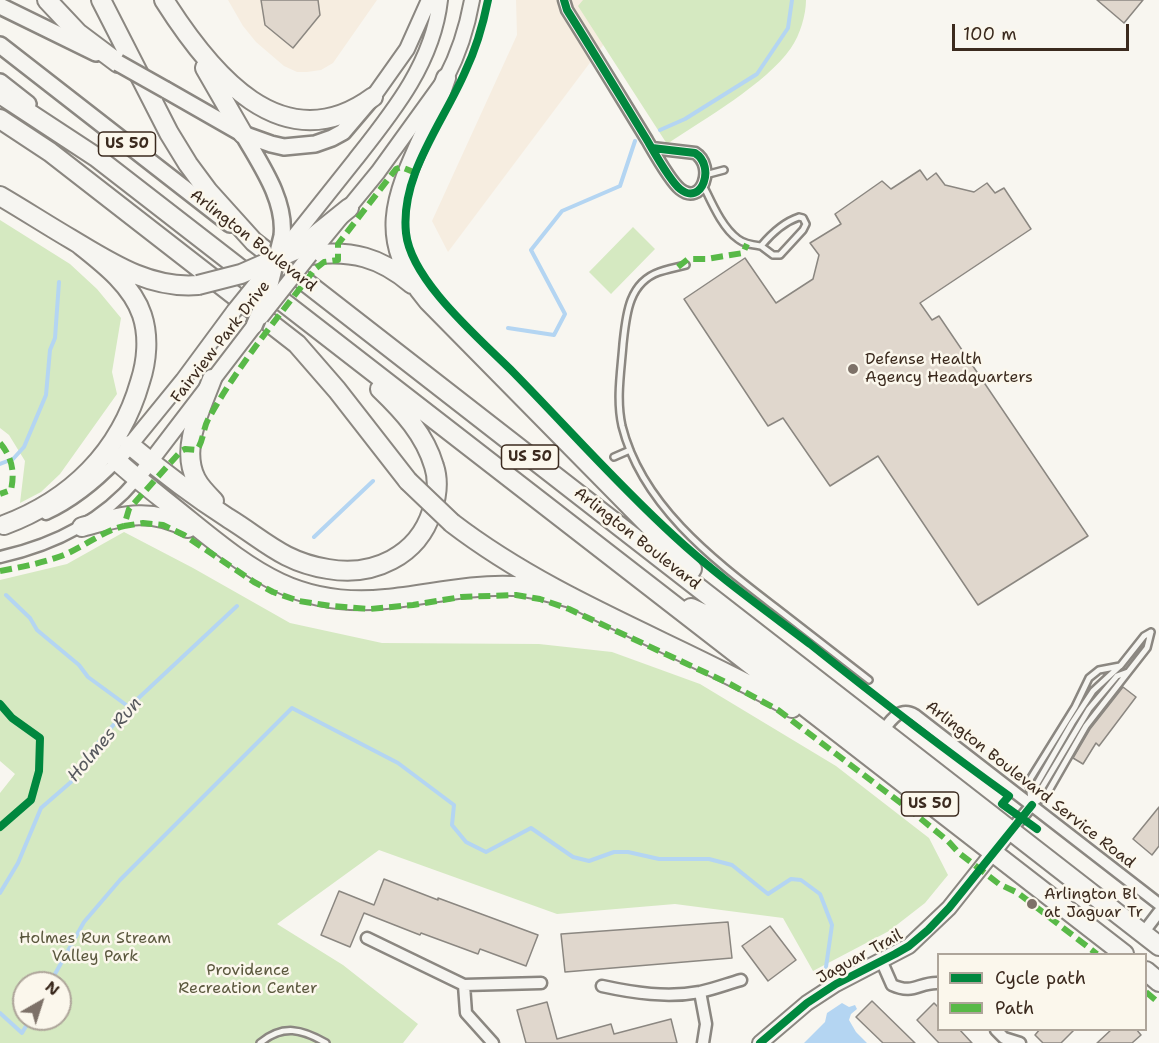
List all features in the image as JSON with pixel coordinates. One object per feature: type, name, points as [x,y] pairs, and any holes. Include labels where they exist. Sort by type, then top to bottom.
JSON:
[{"type":"highway","points":[[47,0],[78,33],[118,63]]},
{"type":"highway","points":[[101,0],[169,133],[188,164],[254,242]]},
{"type":"highway","points":[[164,0],[243,134]]},
{"type":"highway","points":[[181,26],[207,61],[226,80],[246,97],[279,116],[304,121],[318,120],[357,108],[373,97]]},
{"type":"highway","points":[[418,289],[400,255],[396,238],[396,207],[405,176],[446,78]]},
{"type":"highway","points":[[0,94],[96,157]]},
{"type":"highway","points":[[0,120],[50,152],[297,344],[337,390],[408,481],[452,523],[482,546],[571,598],[728,673],[811,718],[868,755]]},
{"type":"highway","name":"Arlington Boulevard","points":[[96,157],[1123,953]]},
{"type":"highway","points":[[0,196],[140,278],[179,287],[198,285],[241,274],[275,260],[349,208]]},
{"type":"highway","name":"Arlington Boulevard","points":[[254,242],[1159,946]]},
{"type":"highway","points":[[2,525],[47,506],[93,467],[111,446],[125,423],[144,370],[146,333],[142,315],[135,300],[110,269],[79,244]]},
{"type":"highway","points":[[295,246],[328,253],[366,256],[401,274],[623,501],[753,629]]},
{"type":"highway","points":[[130,445],[209,507],[229,518],[271,549],[292,559],[327,569],[364,570],[388,562],[413,544],[430,518],[437,496],[435,468],[419,432],[380,389],[319,341],[290,307]]},
{"type":"highway","points":[[212,380],[194,430],[191,465],[196,479],[229,518]]},
{"type":"highway","points":[[117,461],[222,547],[263,576],[293,590],[340,599],[385,599],[454,590],[514,586],[542,590],[571,598]]},
{"type":"highway","points":[[82,527],[124,517],[156,516],[170,519],[222,547]]},
{"type":"highway","points":[[659,593],[717,620],[991,832],[1001,834],[1011,830]]},
{"type":"highway","points":[[1147,972],[1159,981]]},
{"type":"main road","points":[[0,6],[118,63],[243,134],[271,144],[297,147],[315,144],[343,132],[373,97],[407,49],[429,0]]},
{"type":"main road","name":"Fairview Park Drive","points":[[137,479],[254,326],[295,246],[409,88],[423,62],[432,38],[440,0]]},
{"type":"main road","points":[[349,208],[407,135],[446,78],[464,36],[472,0]]},
{"type":"main road","name":"Arlington Boulevard","points":[[0,45],[254,242]]},
{"type":"main road","name":"Arlington Boulevard","points":[[0,82],[96,157]]},
{"type":"main road","points":[[243,134],[266,176],[278,203],[282,223],[295,246],[275,260],[264,304],[254,326]]},
{"type":"main road","name":"Fairview Park Drive","points":[[117,461],[183,380],[234,310],[275,260]]},
{"type":"main road","name":"Jaguar Trail","points":[[760,1043],[807,1003],[836,984],[896,954],[928,930],[949,908],[1011,830]]},
{"type":"street","points":[[564,0],[567,10],[652,148],[680,190],[693,194],[699,191],[704,180],[705,164],[701,156],[696,153],[652,148]]},
{"type":"street","name":"Fairview Park Drive","points":[[2,525],[42,516],[64,505],[90,488],[117,461]]},
{"type":"street","name":"Fairview Park Drive","points":[[0,557],[47,545],[82,527],[115,503],[137,479]]},
{"type":"street","name":"Arlington Boulevard Service Road","points":[[882,731],[897,715],[910,712],[1159,904]]},
{"type":"street","points":[[1011,830],[1032,805]]},
{"type":"street","points":[[1143,933],[1159,912]]},
{"type":"street","points":[[367,938],[464,985],[541,983]]},
{"type":"street","points":[[881,960],[892,985],[904,990],[920,988],[931,982],[937,982]]},
{"type":"street","points":[[602,986],[637,994],[700,992],[741,980]]},
{"type":"street","points":[[464,985],[466,1013],[493,1043]]},
{"type":"street","points":[[700,992],[706,1024],[703,1043]]},
{"type":"street","points":[[1003,1035],[1020,1043]]},
{"type":"lane","points":[[724,170],[704,180],[716,211],[735,237],[747,244],[761,246],[773,255],[780,255],[806,224],[799,217],[795,218],[761,246]]},
{"type":"lane","points":[[686,265],[660,271],[649,278],[636,289],[627,309],[619,401],[622,427],[630,450],[667,510],[710,555],[869,680]]},
{"type":"lane","points":[[614,457],[630,450]]},
{"type":"lane","points":[[1151,632],[1147,648],[1129,672],[1117,676],[1089,709],[1032,805],[1035,787],[1093,691],[1121,665],[1144,636],[1151,632]]},
{"type":"lane","points":[[1032,805],[1029,781],[1075,707],[1089,678],[1099,670],[1121,665]]},
{"type":"lane","points":[[260,1043],[272,1033],[290,1030],[312,1034],[326,1043]]},
{"type":"shaded area","points":[[228,0],[377,0],[333,63],[321,70],[297,72],[284,66],[256,42],[243,26]]},
{"type":"shaded area","points":[[516,0],[637,0],[448,252],[432,221],[517,35]]},
{"type":"green space","points":[[583,0],[806,0],[806,6],[804,18],[791,48],[766,75],[734,100],[667,144],[578,6]]},
{"type":"green space","points":[[0,220],[70,264],[97,289],[121,318],[112,372],[117,394],[60,474],[41,492],[20,503],[25,461],[9,435],[0,428]]},
{"type":"green space","points":[[633,227],[655,249],[611,294],[589,272]]},
{"type":"green space","points":[[124,532],[290,623],[382,643],[539,644],[612,652],[700,684],[836,766],[929,838],[948,875],[925,903],[889,931],[813,971],[783,918],[675,904],[557,914],[379,850],[277,924],[343,965],[418,1024],[403,1043],[0,1043],[0,793],[15,774],[0,761],[0,580],[67,564]]},
{"type":"water","points":[[842,1003],[849,1007],[855,1005],[857,1009],[851,1014],[849,1020],[856,1032],[867,1043],[804,1043],[825,1022],[827,1013]]},
{"type":"building","points":[[261,0],[318,0],[320,15],[293,48],[265,25]]},
{"type":"building","points":[[1097,0],[1143,0],[1124,23]]},
{"type":"building","name":"Defense Health Agency Headquarters","points":[[920,170],[927,180],[936,173],[945,185],[974,192],[987,183],[995,193],[1004,188],[1031,229],[920,303],[932,320],[939,316],[1088,536],[978,605],[878,456],[830,486],[783,418],[768,426],[684,299],[745,258],[776,303],[813,279],[819,255],[810,243],[841,224],[835,214],[882,181],[891,189]]},
{"type":"building","points":[[1123,687],[1136,697],[1099,746],[1096,743],[1083,764],[1073,758],[1090,729]]},
{"type":"building","points":[[1159,807],[1159,846],[1152,855],[1133,839]]},
{"type":"building","points":[[384,879],[538,935],[526,966],[480,949],[478,954],[364,913],[350,947],[321,935],[339,891],[374,905]]},
{"type":"building","points":[[728,922],[732,958],[565,972],[561,934]]},
{"type":"building","points":[[770,926],[796,960],[768,981],[742,946]]},
{"type":"building","points":[[872,1001],[915,1043],[883,1043],[856,1017]]},
{"type":"building","points":[[547,1002],[557,1039],[611,1024],[614,1034],[671,1019],[677,1043],[526,1043],[517,1010]]},
{"type":"building","points":[[934,1003],[937,1006],[937,1031],[961,1031],[972,1043],[939,1043],[917,1020]]},
{"type":"building","points":[[1038,1031],[1073,1031],[1061,1043],[1043,1043],[1035,1035]]},
{"type":"building","points":[[1110,1031],[1138,1031],[1141,1035],[1132,1043],[1097,1043]]},
{"type":"waterway","name":"Holmes Run","points":[[660,130],[685,119],[757,74],[788,28],[792,0]]},
{"type":"waterway","name":"Holmes Run","points":[[508,328],[554,335],[565,314],[531,250],[562,211],[620,186],[635,141]]},
{"type":"waterway","points":[[0,464],[13,459],[24,447],[46,395],[50,350],[55,338],[59,282]]},
{"type":"waterway","name":"Holmes Run","points":[[314,537],[373,481]]},
{"type":"waterway","points":[[6,595],[30,618],[37,630],[79,665],[88,677],[129,707]]},
{"type":"waterway","name":"Holmes Run","points":[[0,893],[18,863],[41,808],[71,782],[84,759],[129,707],[237,606]]},
{"type":"waterway","points":[[57,971],[84,922],[120,880],[292,708],[398,763],[454,805],[452,825],[466,842],[486,852],[531,828],[573,857],[589,861],[614,852],[628,852],[659,859],[709,859],[732,865],[768,894],[791,879],[801,880],[820,894],[832,925],[826,967]]},
{"type":"waterway","points":[[0,1013],[12,1024]]},
{"type":"waterway","points":[[20,1031],[22,1033],[23,1031]]},
{"type":"marked path","points":[[416,173],[401,167],[396,169],[338,244],[338,260],[324,262],[315,269],[247,359],[208,420],[197,450],[181,451],[129,509],[124,526],[143,523],[163,525],[184,535],[254,582],[273,592],[299,601],[370,609],[461,597],[516,595],[540,599],[569,609],[730,684],[778,710],[910,810],[999,884],[1018,893],[1096,953]]},
{"type":"marked path","points":[[678,267],[688,259],[706,259],[743,253],[747,244]]},
{"type":"marked path","points":[[0,443],[10,459],[13,477],[11,490],[0,494]]},
{"type":"marked path","points":[[0,571],[40,563],[64,555],[109,531],[124,526]]},
{"type":"marked path","points":[[1147,993],[1159,1003]]},
{"type":"cycle path","points":[[488,0],[479,37],[469,63],[425,150],[410,191],[406,212],[406,233],[420,270],[433,289],[466,326],[674,536],[740,592],[1009,796],[1002,804],[1037,829]]},
{"type":"cycle path","points":[[564,0],[567,10],[662,166],[672,180],[680,189],[688,193],[695,193],[700,189],[704,183],[705,167],[695,153],[652,148]]},
{"type":"cycle path","points":[[0,704],[12,718],[40,738],[39,771],[31,800],[0,827]]},
{"type":"cycle path","points":[[760,1043],[807,1003],[836,984],[909,946],[928,930],[949,908],[1032,805]]},
{"type":"place","name":"Defense Health Agency Headquarters","points":[[853,369]]},
{"type":"place","name":"Arlington Bl at Jaguar Tr","points":[[1032,904]]},
{"type":"park label","name":"Holmes Run Stream Valley Park","points":[[95,948]]},
{"type":"park label","name":"Providence Recreation Center","points":[[248,980]]}]
